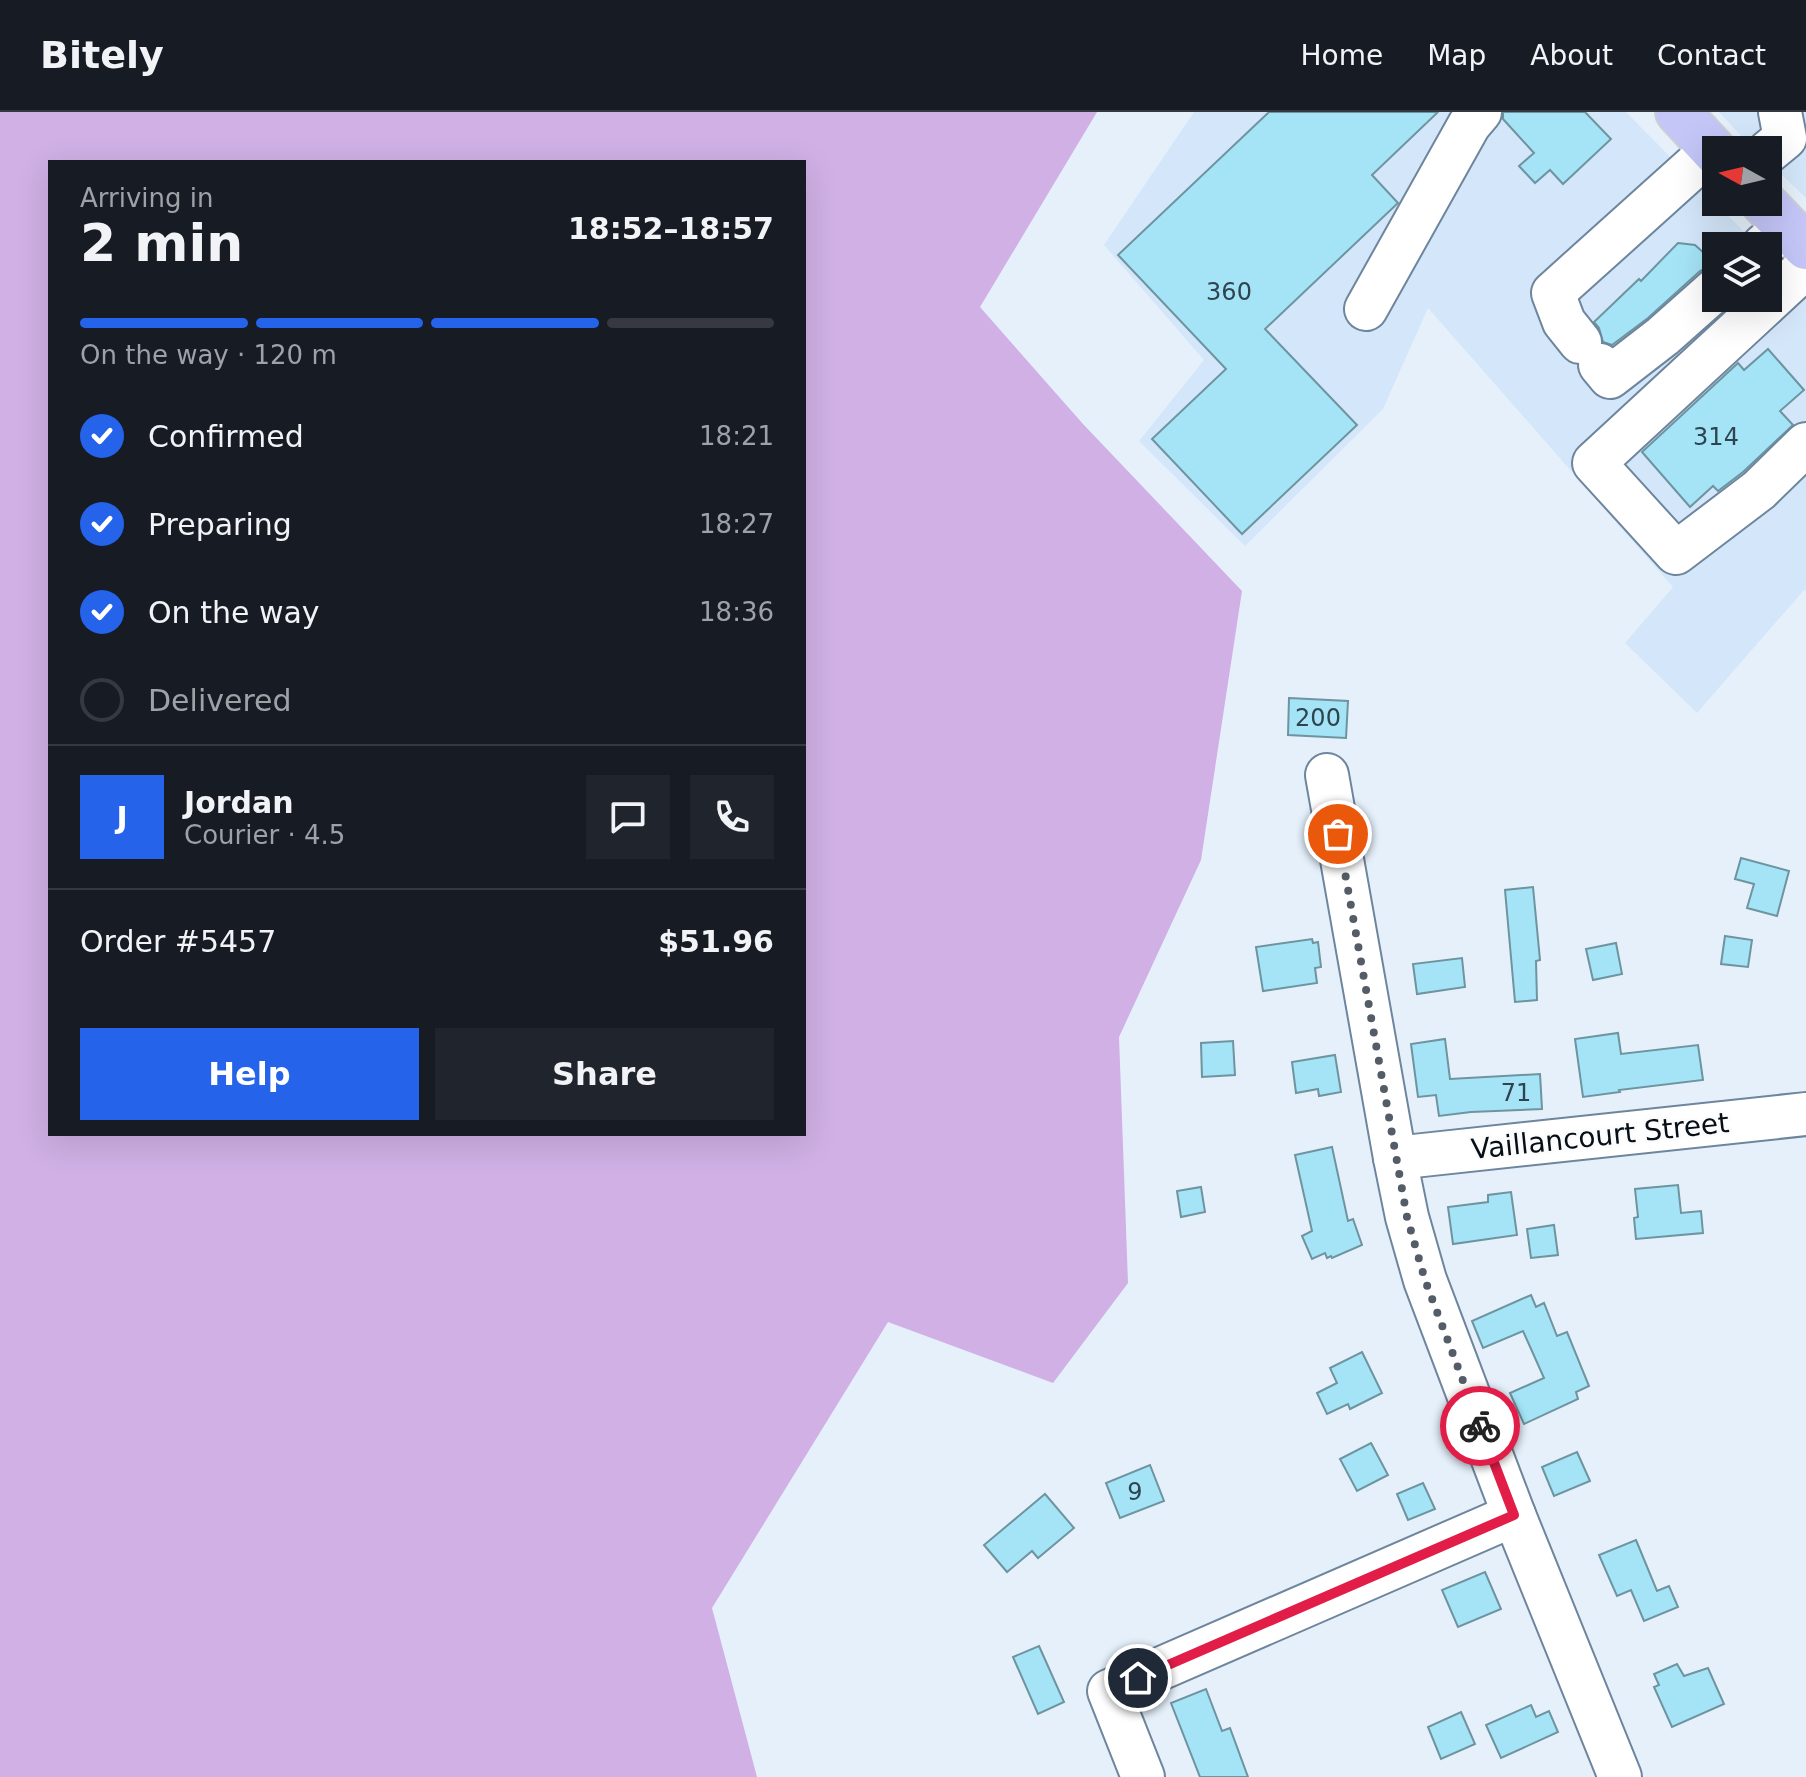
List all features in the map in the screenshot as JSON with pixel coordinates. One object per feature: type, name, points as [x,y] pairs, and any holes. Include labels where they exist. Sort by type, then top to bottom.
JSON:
[{"type":"main road","points":[[1678,112],[1702,138]]},
{"type":"street","points":[[1366,309],[1469,125],[1480,112]]},
{"type":"street","points":[[1702,162],[1553,293],[1564,322],[1610,377],[1702,301]]},
{"type":"street","points":[[1806,267],[1594,463],[1676,553],[1759,490],[1806,444]]},
{"type":"street","points":[[1327,775],[1395,1158],[1407,1217],[1425,1280],[1514,1515],[1620,1777]]},
{"type":"street","name":"Vaillancourt Street","points":[[1395,1158],[1806,1114]]},
{"type":"street","points":[[1143,1777],[1109,1691],[1514,1515]]},
{"type":"shaded area","points":[[0,112],[1097,112],[980,307],[1083,424],[1242,591],[1201,860],[1119,1037],[1128,1283],[1053,1383],[888,1322],[712,1608],[757,1777],[0,1777]]},
{"type":"shaded area","points":[[1194,112],[1626,112],[1702,189],[1702,216],[1728,216],[1744,232],[1702,232],[1702,312],[1782,312],[1782,272],[1806,298],[1806,591],[1697,713],[1625,643],[1673,587],[1428,308],[1383,409],[1245,546],[1139,441],[1204,360],[1104,245]]},
{"type":"shaded area","points":[[1719,112],[1806,112],[1806,198],[1782,175],[1782,136],[1741,136]]},
{"type":"building","points":[[1269,112],[1438,112],[1372,175],[1398,203],[1265,329],[1357,425],[1242,534],[1152,439],[1226,369],[1118,255]]},
{"type":"building","points":[[1503,112],[1585,112],[1611,139],[1563,184],[1550,170],[1535,183],[1519,166],[1534,153],[1503,119]]},
{"type":"building","points":[[1678,243],[1695,245],[1702,251],[1702,270],[1612,345],[1603,342],[1594,322],[1639,279],[1641,281]]},
{"type":"building","points":[[1768,349],[1804,390],[1780,411],[1793,425],[1743,472],[1718,491],[1713,486],[1690,507],[1642,452],[1738,363],[1744,370]]},
{"type":"building","points":[[1289,698],[1348,701],[1346,738],[1288,735]]},
{"type":"building","points":[[1741,858],[1789,871],[1777,916],[1747,908],[1754,884],[1735,879]]},
{"type":"building","points":[[1533,887],[1540,960],[1536,961],[1537,1000],[1515,1002],[1505,890]]},
{"type":"building","points":[[1725,936],[1752,940],[1748,967],[1721,964]]},
{"type":"building","points":[[1312,939],[1313,943],[1318,942],[1321,967],[1315,968],[1317,983],[1263,991],[1256,947]]},
{"type":"building","points":[[1616,943],[1622,974],[1593,980],[1586,949]]},
{"type":"building","points":[[1462,958],[1465,987],[1417,994],[1413,964]]},
{"type":"building","points":[[1618,1033],[1621,1054],[1698,1045],[1703,1080],[1583,1097],[1575,1039]]},
{"type":"building","points":[[1445,1039],[1450,1079],[1540,1074],[1542,1109],[1439,1116],[1436,1095],[1418,1097],[1411,1044]]},
{"type":"building","points":[[1233,1041],[1235,1075],[1202,1077],[1201,1043]]},
{"type":"building","points":[[1335,1055],[1341,1092],[1319,1096],[1318,1089],[1296,1093],[1292,1062]]},
{"type":"building","points":[[1332,1147],[1348,1221],[1353,1219],[1362,1245],[1332,1258],[1327,1258],[1325,1253],[1312,1259],[1302,1236],[1312,1231],[1295,1155]]},
{"type":"building","points":[[1678,1185],[1681,1213],[1701,1211],[1703,1233],[1636,1239],[1634,1218],[1638,1217],[1635,1189]]},
{"type":"building","points":[[1201,1187],[1205,1212],[1181,1217],[1177,1191]]},
{"type":"building","points":[[1511,1192],[1517,1235],[1453,1244],[1448,1207],[1488,1202],[1488,1195]]},
{"type":"building","points":[[1554,1225],[1558,1255],[1531,1258],[1527,1229]]},
{"type":"building","points":[[1531,1295],[1536,1307],[1544,1303],[1557,1336],[1567,1332],[1589,1386],[1576,1392],[1578,1399],[1524,1424],[1510,1393],[1544,1378],[1523,1331],[1483,1348],[1472,1321]]},
{"type":"building","points":[[1362,1352],[1382,1393],[1350,1409],[1348,1404],[1327,1414],[1317,1393],[1337,1383],[1330,1368]]},
{"type":"building","points":[[1371,1443],[1388,1475],[1357,1491],[1340,1459]]},
{"type":"building","points":[[1577,1452],[1590,1481],[1554,1496],[1542,1467]]},
{"type":"building","points":[[1150,1465],[1164,1501],[1120,1518],[1106,1483]]},
{"type":"building","points":[[1423,1483],[1435,1509],[1408,1520],[1397,1494]]},
{"type":"building","points":[[1045,1494],[1074,1528],[1038,1558],[1032,1551],[1007,1572],[984,1545]]},
{"type":"building","points":[[1636,1540],[1657,1591],[1669,1586],[1678,1607],[1644,1621],[1631,1590],[1617,1596],[1599,1555]]},
{"type":"building","points":[[1485,1572],[1501,1609],[1458,1627],[1442,1590]]},
{"type":"building","points":[[1039,1646],[1064,1702],[1038,1714],[1013,1657]]},
{"type":"building","points":[[1677,1664],[1684,1676],[1708,1668],[1724,1704],[1672,1727],[1654,1687],[1659,1685],[1654,1674]]},
{"type":"building","points":[[1206,1689],[1222,1731],[1230,1728],[1248,1777],[1200,1777],[1171,1703]]},
{"type":"building","points":[[1531,1705],[1536,1717],[1549,1711],[1558,1732],[1501,1758],[1486,1725]]},
{"type":"building","points":[[1461,1712],[1475,1744],[1441,1759],[1428,1727]]},
{"type":"way so far","points":[[1338,834],[1407,1217],[1425,1280],[1480,1426]]},
{"type":"route","points":[[1138,1678],[1514,1515],[1480,1426]]}]
